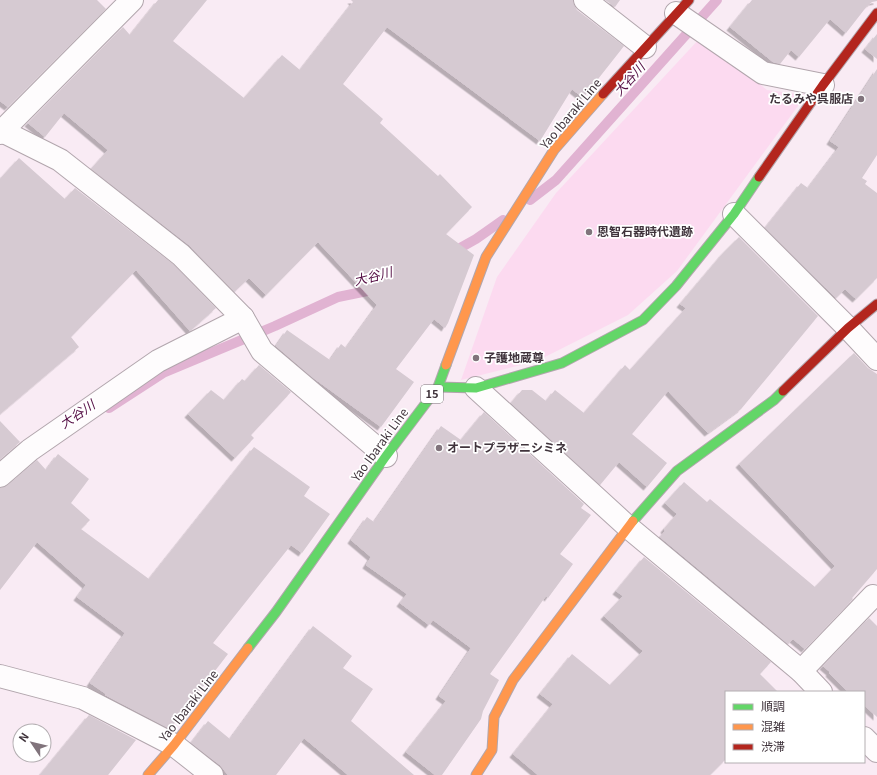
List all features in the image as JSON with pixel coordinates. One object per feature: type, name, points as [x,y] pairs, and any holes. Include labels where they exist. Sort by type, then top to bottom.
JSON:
[{"type":"street","points":[[132,0],[1,131],[60,160],[181,255],[243,318],[262,351],[386,456]]},
{"type":"street","points":[[585,0],[645,47]]},
{"type":"street","points":[[682,7],[763,73],[823,85]]},
{"type":"street","name":"Yao Ibaraki Line","points":[[148,775],[174,745],[276,612],[386,456],[438,387],[486,257],[554,150],[682,7]]},
{"type":"street","points":[[438,387],[476,388],[562,363],[644,320],[676,286],[734,214],[823,85],[877,13]]},
{"type":"street","points":[[734,214],[877,359]]},
{"type":"street","points":[[476,775],[492,750],[494,717],[512,680],[628,527],[677,471],[774,400],[848,328],[877,304]]},
{"type":"street","points":[[0,476],[30,450],[158,361],[243,318]]},
{"type":"street","points":[[476,388],[628,527],[801,671],[820,691]]},
{"type":"street","points":[[801,671],[873,596]]},
{"type":"street","points":[[0,676],[83,698],[174,745],[212,775]]},
{"type":"street","points":[[865,739],[877,752]]},
{"type":"shaded area","points":[[701,37],[767,90],[806,95],[677,271],[628,315],[537,361],[461,380],[497,277],[556,193]]},
{"type":"building","points":[[0,0],[97,0],[106,9],[8,107],[0,101]]},
{"type":"building","points":[[158,0],[207,0],[173,41],[244,98],[282,55],[300,70],[353,2],[351,0],[573,0],[577,10],[624,46],[583,98],[572,89],[540,141],[387,27],[343,84],[383,119],[380,123],[438,176],[440,174],[472,207],[446,234],[474,255],[448,323],[445,328],[434,319],[396,369],[414,382],[381,427],[312,377],[276,346],[287,330],[330,360],[341,344],[346,348],[377,305],[318,242],[266,295],[249,278],[234,292],[189,245],[91,169],[108,150],[64,113],[45,137],[28,123],[123,27],[130,35]]},
{"type":"building","points":[[605,0],[620,0],[615,7]]},
{"type":"building","points":[[752,0],[877,1],[872,2],[867,6],[846,33],[830,19],[799,57],[791,50],[780,64],[773,62],[730,27]]},
{"type":"building","points":[[877,34],[877,59],[865,49]]},
{"type":"building","points":[[877,69],[877,155],[862,178],[867,181],[865,184],[877,193],[877,278],[856,299],[845,289],[836,298],[765,228],[801,183],[808,188],[839,147],[830,141]]},
{"type":"building","points":[[19,158],[65,199],[75,188],[173,264],[216,308],[190,331],[136,270],[71,337],[79,347],[0,414],[0,179]]},
{"type":"building","points":[[739,237],[818,316],[741,409],[708,433],[668,391],[632,434],[667,463],[647,487],[619,462],[600,485],[511,403],[522,390],[532,390],[546,401],[555,390],[584,413],[625,365],[630,370],[686,308],[680,304],[724,252]]},
{"type":"building","points":[[854,353],[868,368],[877,374],[877,569],[852,598],[853,599],[805,649],[793,639],[788,644],[660,537],[665,531],[664,529],[677,514],[665,503],[684,482],[707,502],[710,499],[815,587],[835,566],[739,464]]},
{"type":"building","points":[[259,365],[291,392],[251,435],[254,438],[235,458],[188,414],[211,390],[224,400],[242,379],[245,381]]},
{"type":"building","points":[[484,412],[584,504],[581,508],[591,515],[560,554],[573,564],[548,598],[546,596],[490,674],[499,680],[483,711],[481,719],[442,775],[435,775],[406,752],[446,701],[439,696],[471,648],[433,620],[429,625],[400,603],[407,594],[366,565],[371,557],[351,540],[367,517],[374,522],[441,426],[461,440]]},
{"type":"building","points":[[0,421],[20,442],[0,459]]},
{"type":"building","points":[[254,447],[310,487],[304,496],[330,514],[302,553],[291,545],[213,643],[228,654],[170,729],[105,695],[106,694],[90,683],[125,633],[77,597],[86,585],[37,542],[0,590],[0,488],[8,485],[37,460],[46,470],[58,454],[89,479],[71,503],[90,520],[81,529],[149,579]]},
{"type":"building","points":[[644,557],[771,662],[760,674],[777,691],[725,691],[725,760],[710,775],[538,775],[513,754],[553,704],[540,694],[572,654],[610,685],[643,651],[604,616],[623,596],[616,591]]},
{"type":"building","points":[[869,618],[877,626],[877,717],[865,706],[865,691],[847,691],[823,666]]},
{"type":"building","points":[[313,626],[352,656],[343,668],[373,689],[351,721],[414,775],[348,775],[304,738],[276,775],[228,775],[220,765],[191,743],[208,721],[230,739]]},
{"type":"building","points":[[89,715],[136,740],[108,775],[40,775],[50,763],[52,763],[52,760]]},
{"type":"waterway","name":"大谷川","points":[[530,200],[556,180],[717,0]]},
{"type":"waterway","name":"大谷川","points":[[451,253],[476,239],[503,220]]},
{"type":"waterway","name":"大谷川","points":[[109,408],[163,373],[275,326],[338,297],[377,289]]},
{"type":"traffic: fast","points":[[438,387],[476,388],[562,363],[643,320],[676,286],[734,214],[759,177]]},
{"type":"traffic: fast","points":[[248,648],[276,612],[386,456],[438,387],[446,365]]},
{"type":"traffic: fast","points":[[633,521],[677,471],[774,400],[783,391]]},
{"type":"traffic: slow","points":[[446,365],[486,257],[554,150],[603,94]]},
{"type":"traffic: slow","points":[[476,775],[492,750],[494,717],[513,680],[633,521]]},
{"type":"traffic: slow","points":[[148,775],[174,745],[248,648]]},
{"type":"traffic: jam","points":[[603,94],[689,0]]},
{"type":"traffic: jam","points":[[759,177],[823,85],[877,13]]},
{"type":"traffic: jam","points":[[783,391],[848,328],[877,304]]},
{"type":"place","name":"たるみや呉服店","points":[[861,99]]},
{"type":"place","name":"恩智石器時代遺跡","points":[[589,232]]},
{"type":"place","name":"子護地蔵尊","points":[[476,358]]},
{"type":"place","name":"オートプラザニシミネ","points":[[439,448]]}]
